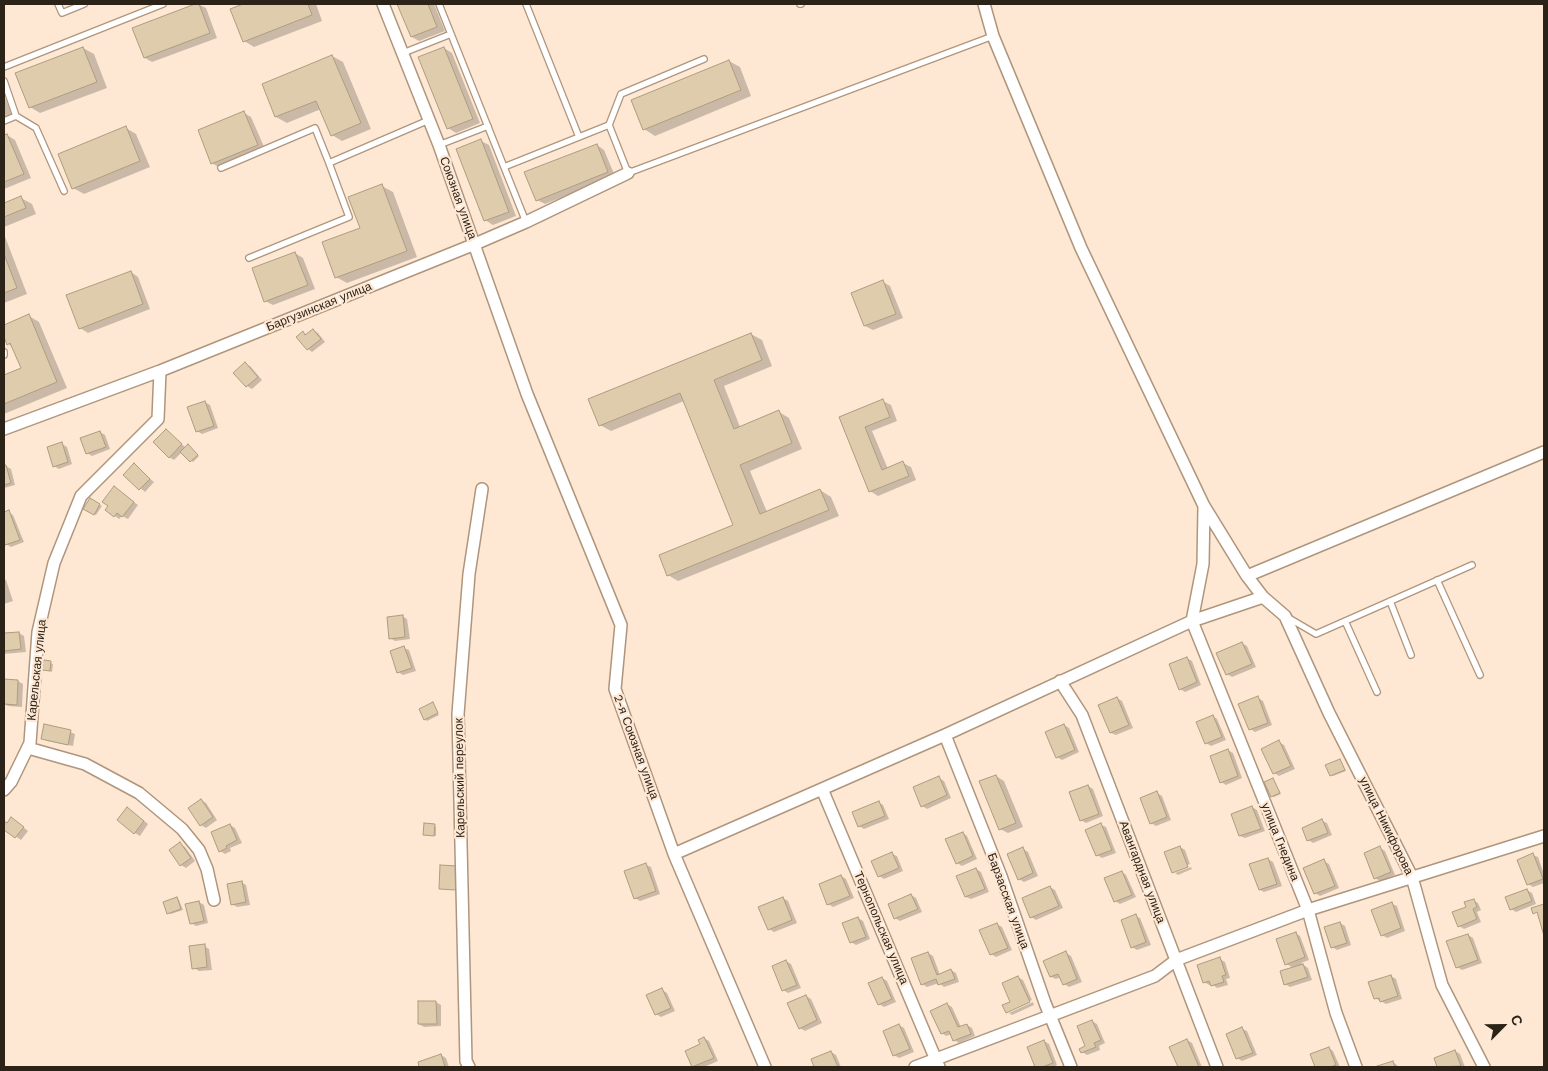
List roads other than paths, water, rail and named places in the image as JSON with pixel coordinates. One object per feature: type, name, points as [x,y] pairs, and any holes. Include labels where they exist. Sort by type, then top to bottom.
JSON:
[{"type":"street","name":"Союзная улица","points":[[384,4],[439,145],[527,394]]},
{"type":"street","name":"улица Никифорова","points":[[984,4],[993,36],[1081,248],[1204,506],[1247,576],[1263,597],[1285,616],[1330,713],[1412,877],[1442,985],[1484,1067]]},
{"type":"street","name":"Баргузинская улица","points":[[4,429],[160,371],[475,244],[526,222],[628,173]]},
{"type":"street","name":"Карельская улица","points":[[4,790],[11,782],[30,743],[38,632],[54,563],[82,496],[158,419],[160,371]]},
{"type":"street","name":"2-я Союзная улица","points":[[527,394],[620,625],[615,689],[674,854],[765,1067]]},
{"type":"street","points":[[1247,576],[1544,452]]},
{"type":"street","name":"Карельский переулок","points":[[469,1067],[466,1060],[458,714],[469,574],[482,489]]},
{"type":"street","points":[[1192,621],[1203,564],[1204,506]]},
{"type":"street","points":[[674,854],[945,735],[1192,621],[1263,597]]},
{"type":"street","name":"улица Гнедина","points":[[1192,621],[1308,910],[1336,1013],[1356,1067]]},
{"type":"street","name":"Авангардная улица","points":[[1060,681],[1082,714],[1217,1067]]},
{"type":"street","name":"Барзасская улица","points":[[945,735],[1001,876],[1050,1017],[1071,1067]]},
{"type":"street","points":[[28,748],[85,764],[139,793],[182,829],[199,850],[207,869],[214,900]]},
{"type":"street","name":"Тернопольская улица","points":[[822,789],[937,1063]]},
{"type":"street","points":[[915,1067],[937,1063],[1094,998],[1154,976],[1176,960],[1308,910],[1544,836]]},
{"type":"lane","points":[[58,4],[62,13],[84,4]]},
{"type":"lane","points":[[4,66],[163,4]]},
{"type":"lane","points":[[439,4],[526,222]]},
{"type":"lane","points":[[526,4],[579,137]]},
{"type":"lane","points":[[403,53],[451,34]]},
{"type":"lane","points":[[704,59],[621,94],[609,126],[628,173],[993,36]]},
{"type":"lane","points":[[4,81],[16,116],[36,128],[64,191]]},
{"type":"lane","points":[[4,121],[16,116]]},
{"type":"lane","points":[[329,163],[429,120]]},
{"type":"lane","points":[[439,145],[488,126]]},
{"type":"lane","points":[[504,167],[609,126]]},
{"type":"lane","points":[[221,168],[315,128],[349,217],[249,258]]},
{"type":"lane","points":[[1285,616],[1316,634],[1472,565]]},
{"type":"lane","points":[[1437,580],[1480,675]]},
{"type":"lane","points":[[1390,601],[1411,655]]},
{"type":"lane","points":[[1345,621],[1377,692]]}]
